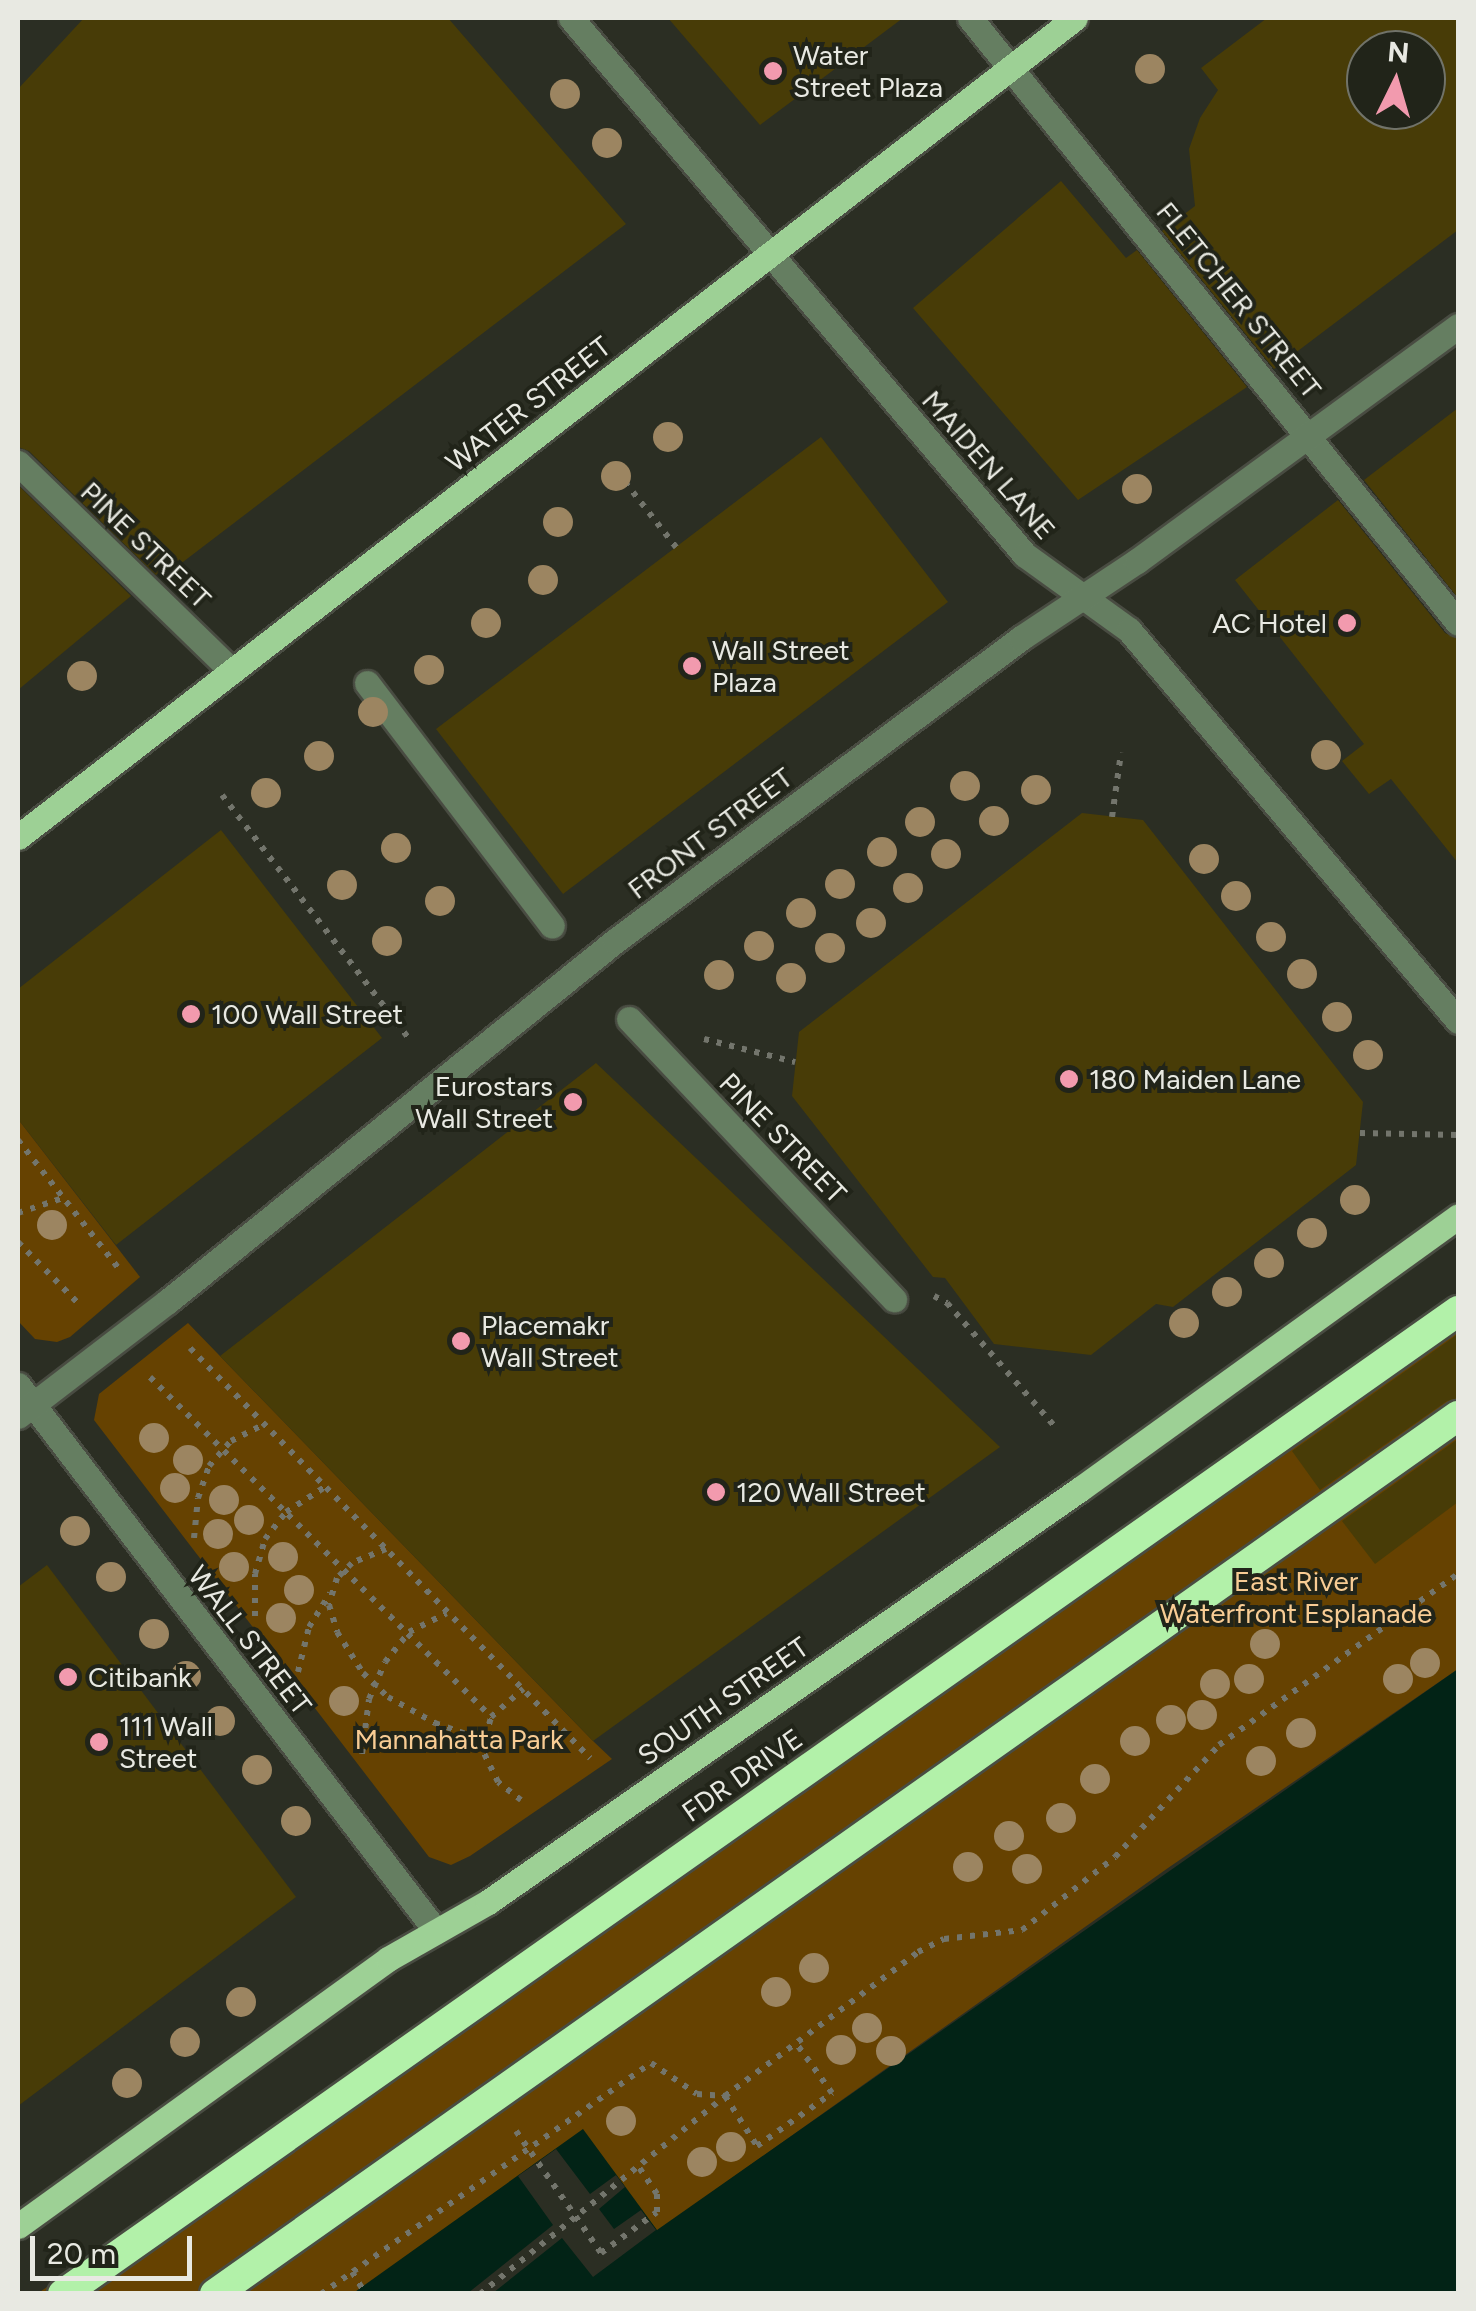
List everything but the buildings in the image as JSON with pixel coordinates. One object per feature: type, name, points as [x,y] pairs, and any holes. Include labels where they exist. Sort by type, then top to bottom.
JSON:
[{"type":"highway","name":"FDR DRIVE","points":[[63,2294],[1458,1311]]},
{"type":"highway","points":[[216,2294],[1458,1416]]},
{"type":"main road","name":"WATER STREET","points":[[18,837],[1075,18]]},
{"type":"main road","name":"SOUTH STREET","points":[[18,2226],[388,1959],[488,1902],[1080,1489],[1458,1216]]},
{"type":"street","name":"MAIDEN LANE","points":[[572,18],[1025,555],[1050,577],[1084,596],[1129,630],[1458,1021]]},
{"type":"street","name":"FLETCHER STREET","points":[[970,18],[1458,623]]},
{"type":"street","name":"FRONT STREET","points":[[22,1402],[168,1301],[544,996],[1021,638],[1311,436],[1458,326]]},
{"type":"street","name":"PINE STREET","points":[[18,464],[232,671]]},
{"type":"street","points":[[367,683],[552,926]]},
{"type":"street","name":"PINE STREET","points":[[628,1019],[894,1298]]},
{"type":"street","name":"WALL STREET","points":[[22,1402],[436,1931]]},
{"type":"path","points":[[626,482],[676,547]]},
{"type":"path","points":[[1112,816],[1121,754]]},
{"type":"path","points":[[222,795],[408,1038]]},
{"type":"path","points":[[702,1038],[795,1062]]},
{"type":"path","points":[[1360,1133],[1458,1135]]},
{"type":"path","points":[[18,1140],[119,1270]]},
{"type":"path","points":[[18,1213],[63,1198]]},
{"type":"path","points":[[18,1242],[78,1304]]},
{"type":"path","points":[[894,1298],[931,1294],[946,1303],[1058,1429]]},
{"type":"path","points":[[190,1348],[590,1758]]},
{"type":"path","points":[[150,1377],[492,1717]]},
{"type":"path","points":[[194,1538],[204,1479],[222,1448],[264,1424]]},
{"type":"path","points":[[254,1616],[258,1555],[286,1512],[325,1487]]},
{"type":"path","points":[[298,1672],[309,1627],[343,1570],[386,1549]]},
{"type":"path","points":[[480,2294],[724,2096],[918,1952],[955,1937],[1022,1930],[1115,1857],[1220,1745],[1458,1574]]},
{"type":"path","points":[[330,1592],[329,1605],[337,1632],[374,1685],[412,1711],[483,1740]]},
{"type":"path","points":[[362,1754],[374,1685],[408,1632],[448,1613]]},
{"type":"path","points":[[521,1800],[488,1768],[483,1740],[492,1717],[523,1689]]},
{"type":"path","points":[[724,2096],[757,2146],[832,2093],[796,2043]]},
{"type":"path","points":[[321,2294],[651,2064],[697,2094],[724,2096]]},
{"type":"path","points":[[538,2162],[601,2252],[648,2220],[659,2201],[638,2166]]},
{"type":"path","points":[[352,2272],[364,2290]]},
{"type":"green space","points":[[18,1119],[140,1277],[70,1337],[57,1342],[35,1339],[18,1321]]},
{"type":"green space","name":"East River Waterfront Esplanade","points":[[1458,1298],[1458,1669],[1168,1868],[593,2277],[493,2293],[37,2294]]},
{"type":"green space","name":"Mannahatta Park","points":[[188,1323],[612,1759],[470,1856],[451,1865],[429,1857],[94,1420],[99,1394]]},
{"type":"shaded area","points":[[1458,1669],[1458,2293],[352,2294],[583,2129],[657,2230]]},
{"type":"pier","points":[[556,2149],[590,2194],[616,2175],[625,2187],[599,2209],[614,2229],[641,2210],[656,2230],[593,2277],[562,2238],[493,2293],[468,2293],[553,2225],[518,2176]]},
{"type":"place","name":"Water Street Plaza","points":[[773,71]]},
{"type":"place","name":"AC Hotel","points":[[1347,623]]},
{"type":"place","name":"Wall Street Plaza","points":[[692,666]]},
{"type":"place","name":"100 Wall Street","points":[[191,1014]]},
{"type":"place","name":"180 Maiden Lane","points":[[1069,1079]]},
{"type":"place","name":"Eurostars Wall Street","points":[[573,1102]]},
{"type":"place","name":"Placemakr Wall Street","points":[[461,1341]]},
{"type":"place","name":"120 Wall Street","points":[[716,1492]]},
{"type":"place","name":"Citibank","points":[[68,1677]]},
{"type":"place","name":"111 Wall Street","points":[[99,1742]]}]
